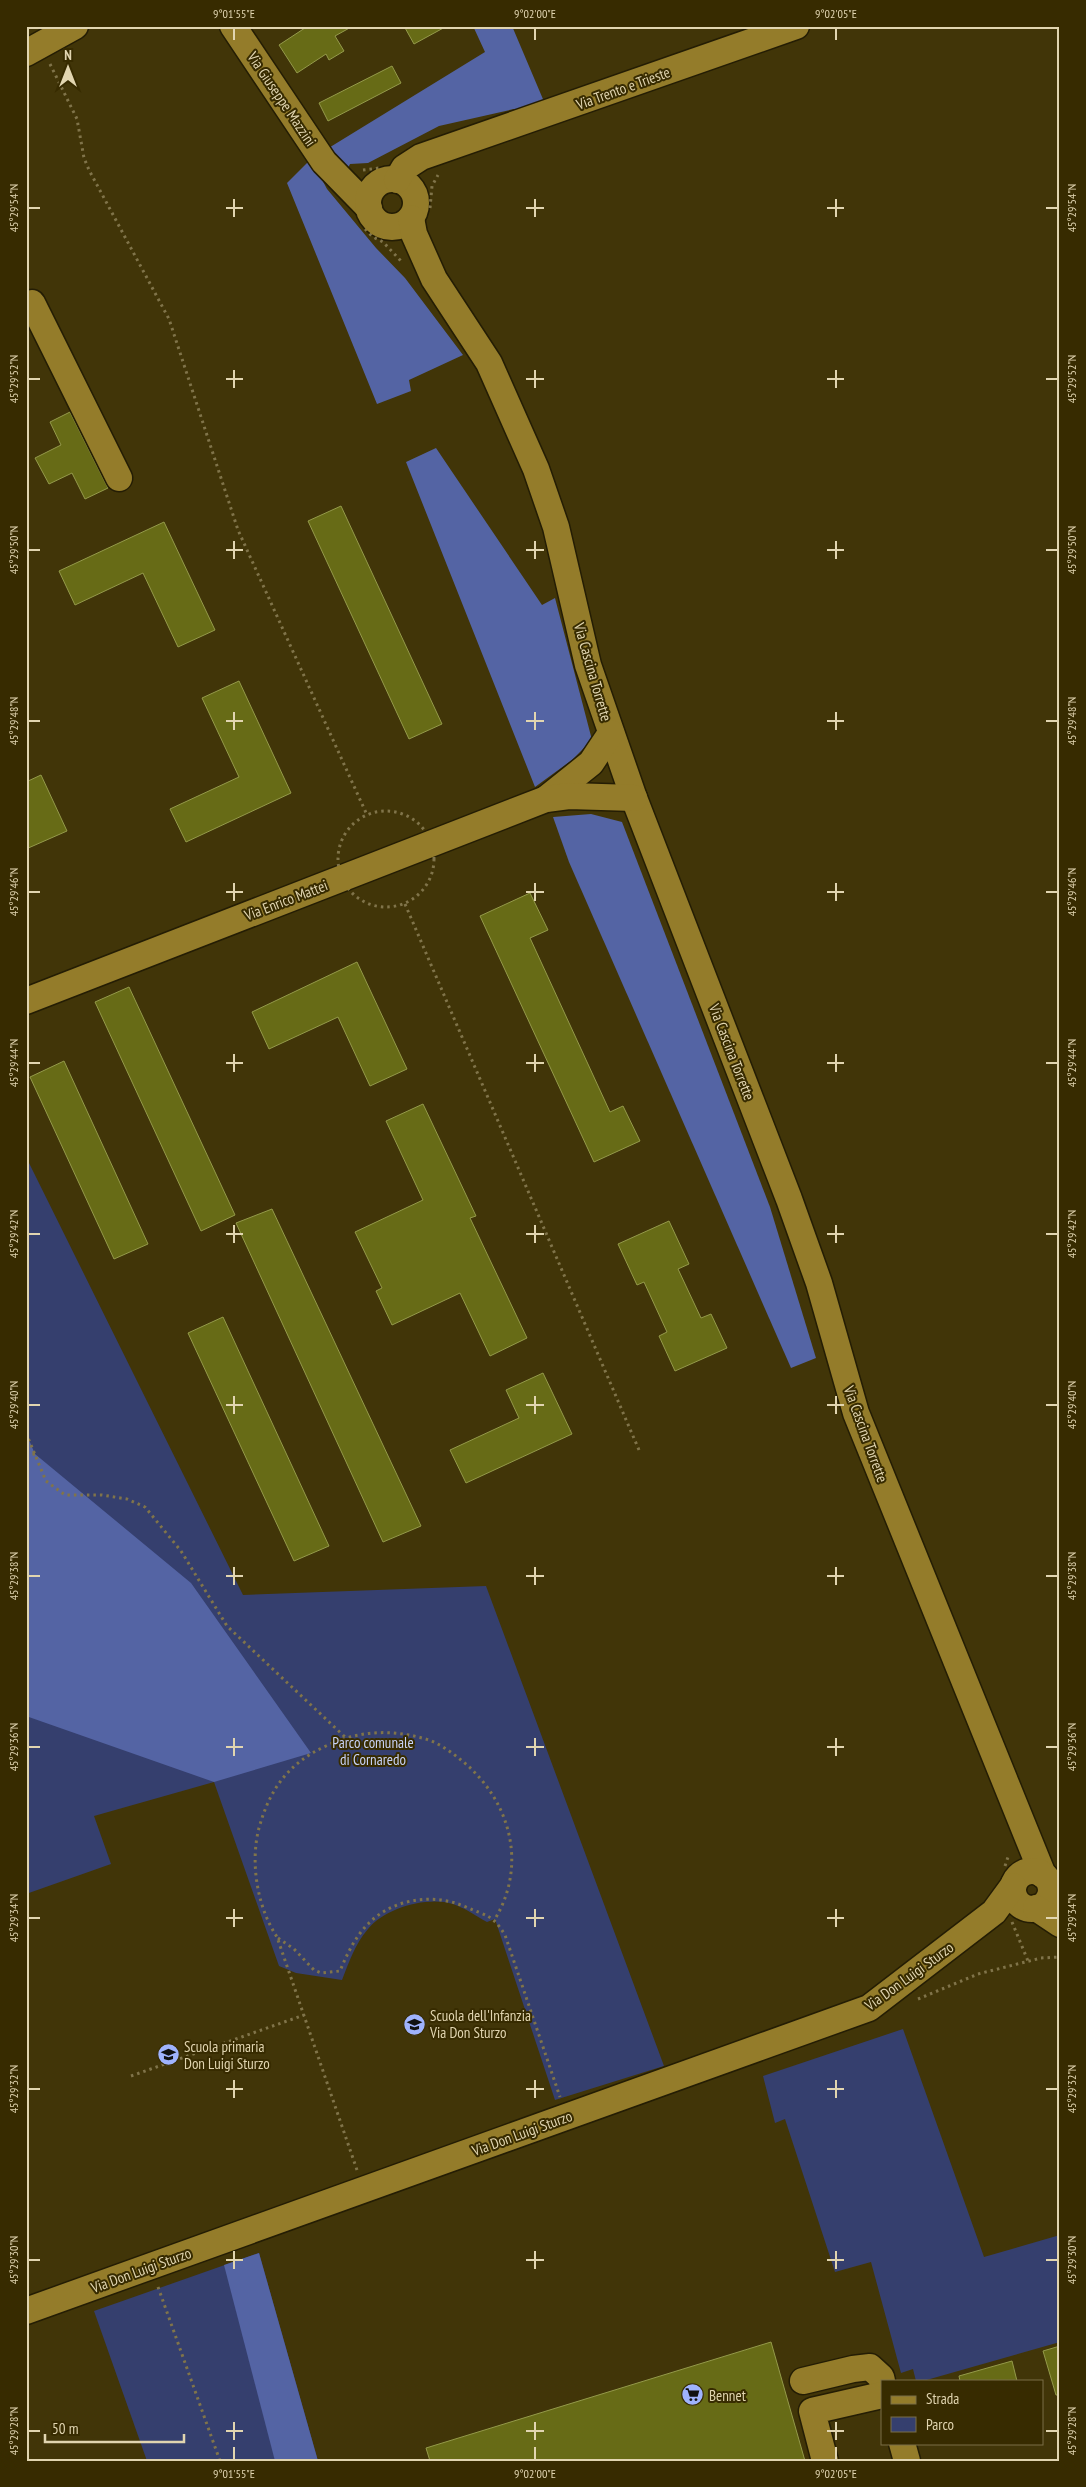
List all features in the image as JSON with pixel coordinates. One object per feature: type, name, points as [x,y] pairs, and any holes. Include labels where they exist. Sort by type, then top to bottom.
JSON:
[{"type":"street","points":[[33,49],[75,26]]},
{"type":"street","name":"Via Giuseppe Mazzini","points":[[233,26],[324,162],[333,170],[382,200]]},
{"type":"street","name":"Via Trento e Trieste","points":[[382,200],[404,168],[413,161],[796,26]]},
{"type":"street","name":"Via Trento e Trieste","points":[[413,209],[427,174],[450,148]]},
{"type":"street","points":[[410,187],[413,209],[400,226],[382,200],[410,187]]},
{"type":"street","name":"Via Cascina Torrette","points":[[382,200],[489,363],[536,469],[556,527],[588,665],[611,733],[634,798],[789,1199],[818,1283],[859,1422],[1024,1830],[1035,1894]]},
{"type":"street","name":"Via Cascina Torrette","points":[[413,209],[414,234],[434,279]]},
{"type":"street","points":[[26,306],[32,303],[119,478]]},
{"type":"street","name":"Via Enrico Mattei","points":[[546,799],[591,763],[611,733]]},
{"type":"street","name":"Via Enrico Mattei","points":[[26,1001],[546,799],[589,796],[634,798]]},
{"type":"street","points":[[1035,1894],[1060,1924]]},
{"type":"street","name":"Via Don Luigi Sturzo","points":[[26,2311],[869,2008],[994,1912],[1035,1894]]},
{"type":"street","points":[[803,2381],[853,2368],[870,2367],[881,2376],[882,2380]]},
{"type":"street","points":[[825,2461],[812,2411],[881,2394]]},
{"type":"street","points":[[902,2444],[906,2461]]},
{"type":"path","points":[[33,49],[77,119],[84,158],[89,170],[169,319],[238,530],[367,815]]},
{"type":"path","points":[[405,904],[639,1450]]},
{"type":"path","points":[[26,1433],[46,1481],[65,1495],[102,1495],[126,1499],[145,1507],[182,1551],[227,1626],[345,1737]]},
{"type":"path","points":[[26,1455],[34,1454]]},
{"type":"path","points":[[364,2189],[277,1937],[264,1908],[256,1873],[254,1845],[263,1814],[276,1788],[292,1767],[311,1753],[345,1737],[364,1733],[392,1732],[424,1738],[458,1758],[474,1770],[492,1792],[504,1816],[511,1841],[509,1888],[504,1904],[495,1919]]},
{"type":"path","points":[[277,1937],[294,1949],[314,1970],[334,1972],[340,1971],[358,1936],[370,1922],[387,1909],[404,1903],[438,1898],[453,1901],[495,1919],[505,1935],[567,2116]]},
{"type":"path","points":[[914,2001],[978,1974],[1041,1958],[1060,1958]]},
{"type":"path","points":[[132,2076],[304,2015]]},
{"type":"path","points":[[150,2266],[220,2461]]},
{"type":"green space","name":"Parco comunale di Cornaredo","points":[[29,1163],[243,1595],[486,1586],[664,2066],[555,2100],[495,1919],[487,1922],[453,1904],[443,1902],[419,1903],[385,1915],[368,1929],[359,1941],[342,1980],[296,1973],[279,1966],[214,1782],[94,1816],[111,1864],[26,1894],[26,1164]]},
{"type":"green space","points":[[903,2029],[984,2257],[1060,2235],[1060,2342],[927,2380],[916,2380],[913,2369],[901,2373],[871,2262],[835,2272],[785,2119],[775,2123],[763,2076]]},
{"type":"green space","points":[[259,2253],[318,2461],[147,2461],[94,2311]]},
{"type":"shaded area","points":[[473,26],[512,26],[548,111],[520,120],[514,109],[439,126],[368,163],[350,164],[347,170],[327,149],[485,52]]},
{"type":"shaded area","points":[[311,159],[327,189],[376,248],[405,278],[463,355],[409,380],[411,391],[377,404],[287,183]]},
{"type":"shaded area","points":[[436,448],[542,605],[555,598],[592,740],[572,760],[535,787],[406,462]]},
{"type":"shaded area","points":[[591,814],[622,822],[770,1207],[816,1358],[791,1368],[569,862],[553,817]]},
{"type":"shaded area","points":[[26,1433],[35,1454],[191,1583],[311,1753],[214,1782],[26,1716]]},
{"type":"shaded area","points":[[259,2253],[318,2461],[275,2461],[224,2265]]},
{"type":"building","points":[[308,26],[353,26],[335,36],[344,51],[329,60],[326,54],[297,73],[279,45]]},
{"type":"building","points":[[404,26],[447,26],[414,44]]},
{"type":"building","points":[[392,66],[401,83],[328,121],[319,103]]},
{"type":"building","points":[[70,412],[108,488],[85,499],[72,473],[49,484],[35,458],[61,445],[50,422]]},
{"type":"building","points":[[341,506],[442,724],[409,739],[308,521]]},
{"type":"building","points":[[164,522],[215,630],[178,647],[143,573],[75,605],[59,571]]},
{"type":"building","points":[[239,681],[291,793],[186,842],[170,809],[239,777],[202,698]]},
{"type":"building","points":[[41,775],[67,831],[26,849],[26,782]]},
{"type":"building","points":[[530,893],[548,930],[530,938],[610,1112],[623,1106],[640,1141],[594,1162],[480,916]]},
{"type":"building","points":[[357,962],[407,1069],[370,1086],[338,1017],[269,1049],[252,1012]]},
{"type":"building","points":[[129,987],[235,1215],[201,1231],[95,1002]]},
{"type":"building","points":[[64,1061],[148,1244],[114,1259],[30,1077]]},
{"type":"building","points":[[423,1104],[476,1216],[470,1218],[527,1338],[490,1356],[460,1293],[392,1325],[376,1291],[382,1288],[355,1232],[423,1200],[386,1121]]},
{"type":"building","points":[[272,1209],[421,1526],[383,1542],[236,1223]]},
{"type":"building","points":[[669,1221],[689,1264],[678,1269],[701,1318],[711,1314],[727,1348],[675,1371],[659,1336],[667,1332],[644,1282],[637,1285],[618,1244]]},
{"type":"building","points":[[223,1317],[329,1546],[294,1561],[188,1333]]},
{"type":"building","points":[[543,1373],[572,1434],[466,1483],[450,1450],[519,1418],[506,1390]]},
{"type":"building","name":"Bennet","points":[[771,2342],[805,2461],[430,2461],[426,2448]]},
{"type":"building","points":[[1060,2346],[1060,2395],[1056,2395],[1043,2351]]},
{"type":"building","points":[[1012,2361],[1017,2380],[960,2380],[959,2376]]},
{"type":"place","name":"Scuola dell'Infanzia Via Don Sturzo","points":[[414,2024]]},
{"type":"place","name":"Scuola primaria Don Luigi Sturzo","points":[[168,2055]]},
{"type":"place","name":"Bennet","points":[[693,2395]]}]
